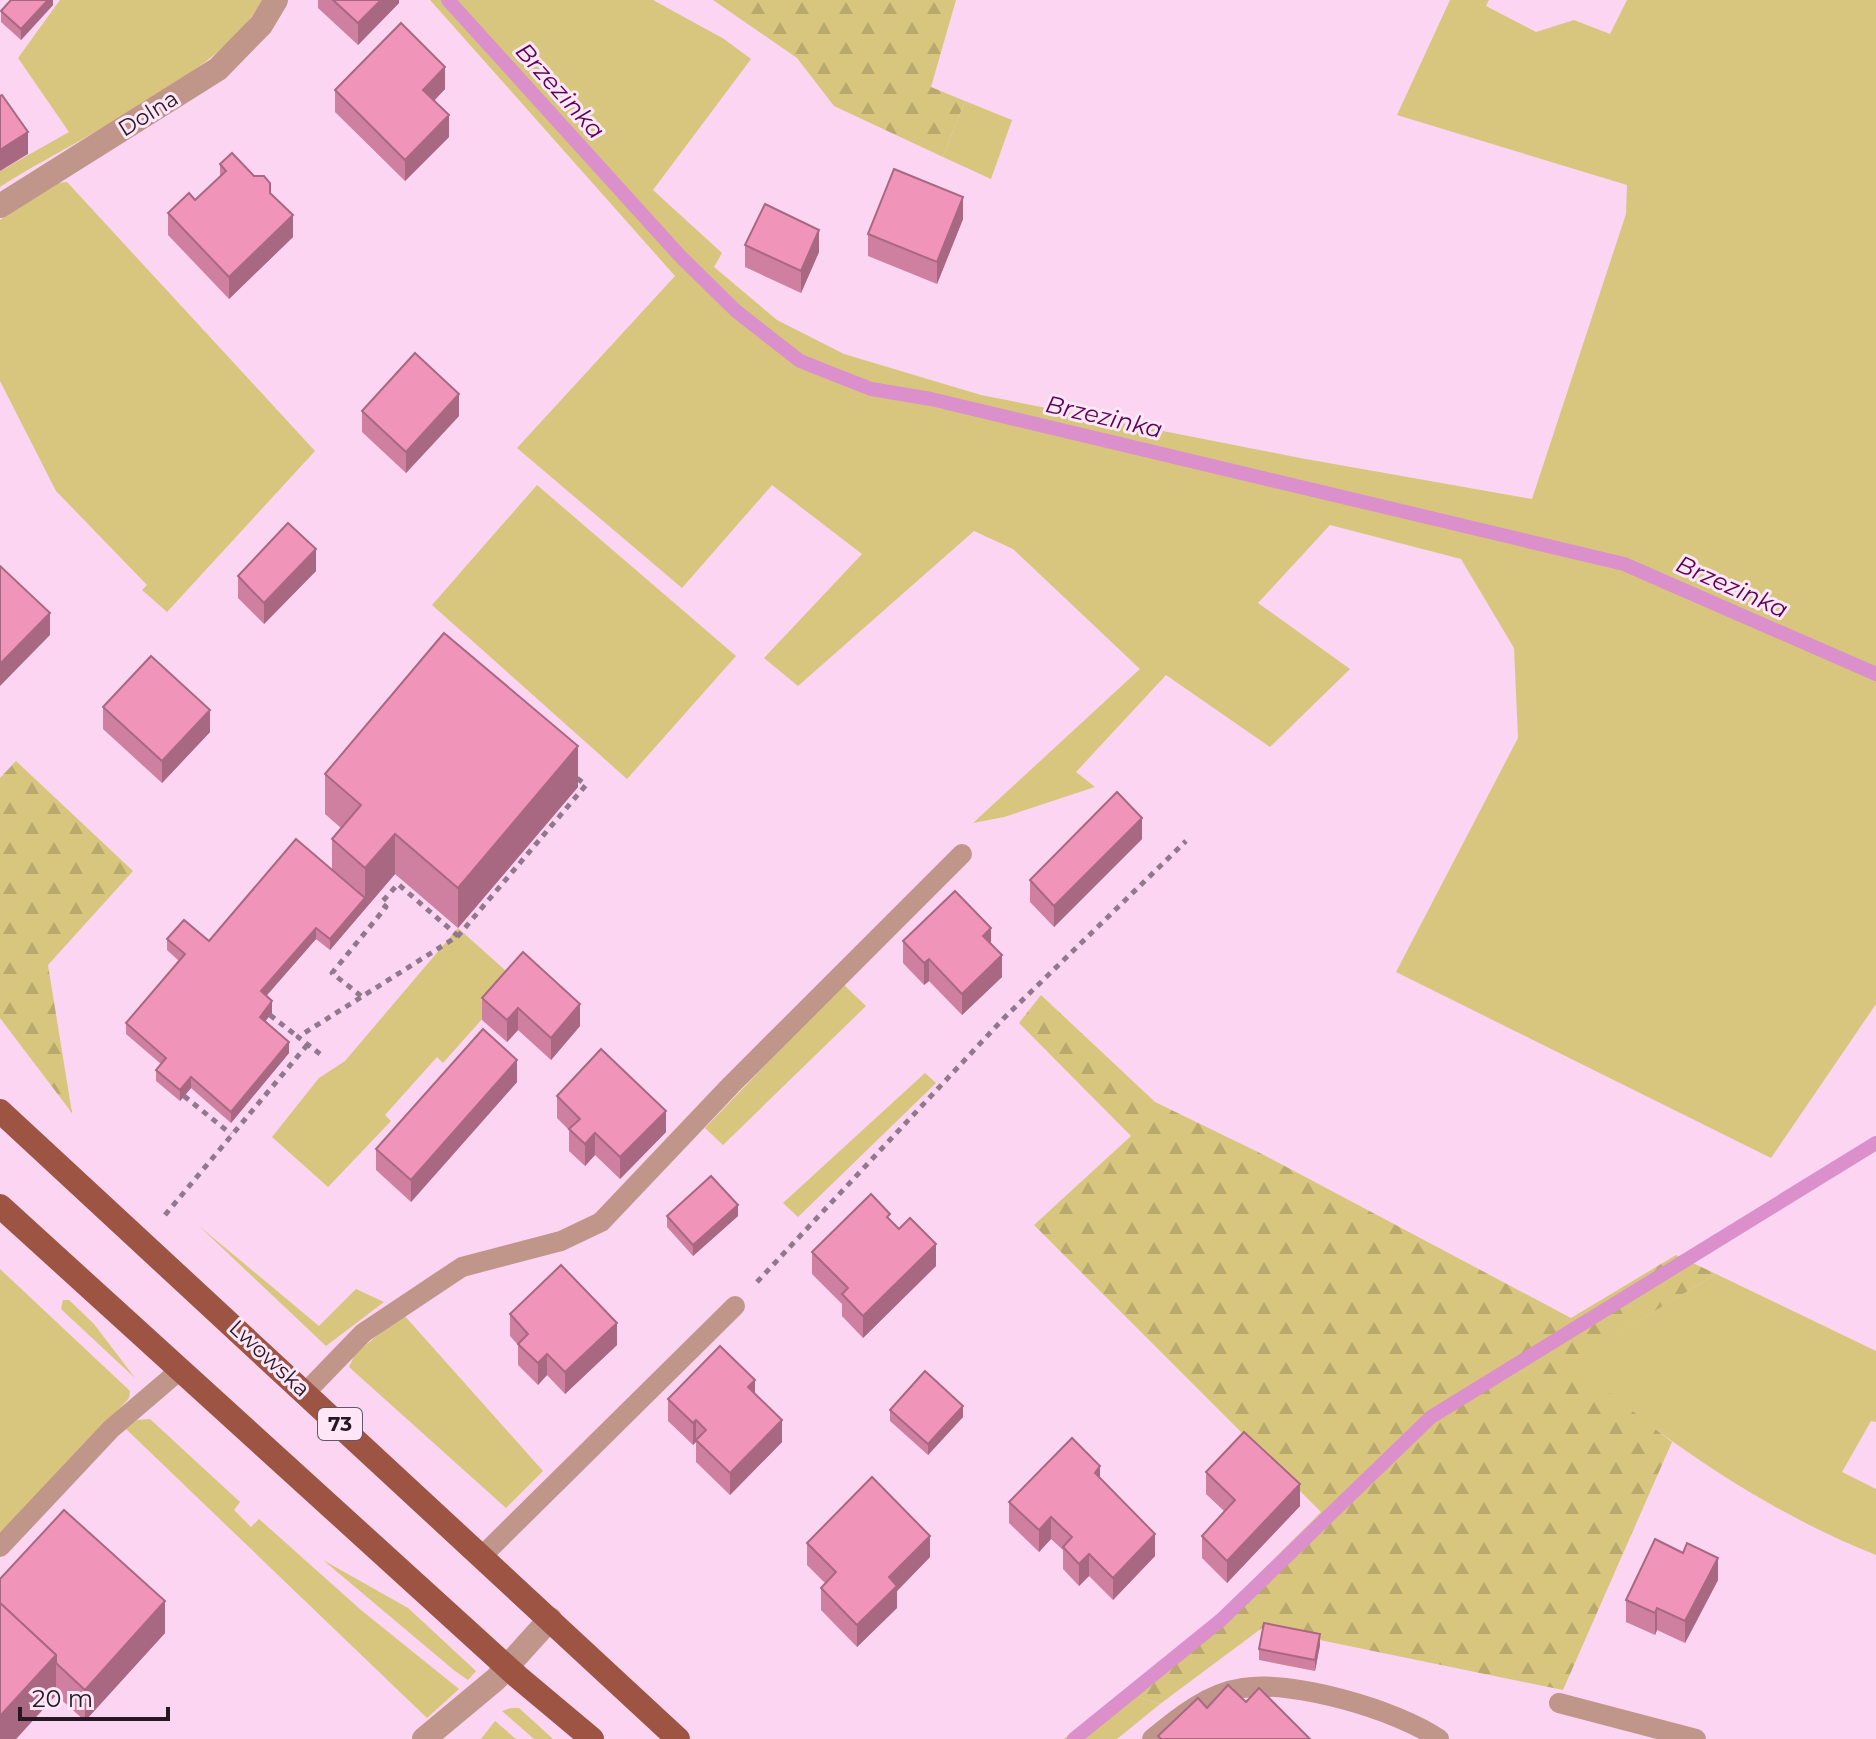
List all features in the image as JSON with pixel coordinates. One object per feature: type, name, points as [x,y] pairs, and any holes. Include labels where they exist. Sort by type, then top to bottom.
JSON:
[{"type":"main road","name":"Lwowska","points":[[0,1111],[678,1739]]},
{"type":"main road","points":[[0,1206],[507,1667],[592,1739]]},
{"type":"street","name":"Dolna","points":[[0,206],[218,69],[261,25],[276,0]]},
{"type":"street","points":[[424,1739],[507,1667],[550,1619]]},
{"type":"lane","points":[[306,1392],[363,1333],[462,1267],[561,1241],[601,1222],[962,854]]},
{"type":"lane","points":[[482,1556],[735,1306]]},
{"type":"lane","points":[[0,1547],[111,1429],[180,1370]]},
{"type":"lane","points":[[1152,1739],[1208,1700],[1241,1688],[1263,1687],[1380,1709],[1439,1739]]},
{"type":"lane","points":[[1559,1703],[1696,1739]]},
{"type":"path","points":[[298,1037],[458,936],[586,785],[562,766]]},
{"type":"path","points":[[735,1306],[1004,1018],[1186,841]]},
{"type":"path","points":[[361,996],[332,973],[386,907],[381,903],[398,884],[458,936]]},
{"type":"path","points":[[380,892],[386,898]]},
{"type":"path","points":[[270,1015],[320,1054]]},
{"type":"path","points":[[164,1217],[308,1044]]},
{"type":"path","points":[[184,1096],[231,1134]]},
{"type":"green space","points":[[60,0],[262,0],[242,28],[181,80],[0,187],[0,171],[69,132],[18,58]]},
{"type":"green space","points":[[430,0],[653,0],[724,39],[751,59],[653,190],[722,253],[714,267],[777,320],[844,354],[981,395],[1300,458],[1532,499],[1626,214],[1627,185],[1397,115],[1450,0],[1489,0],[1486,6],[1536,32],[1574,20],[1610,34],[1627,0],[1876,0],[1876,1004],[1771,1158],[1396,972],[1518,738],[1514,648],[1461,559],[1330,525],[1258,603],[1350,669],[1270,747],[1166,675],[1076,772],[1095,787],[1004,817],[973,823],[1140,669],[1013,549],[974,531],[798,686],[764,658],[862,554],[772,485],[682,588],[517,448],[675,276]]},
{"type":"green space","points":[[713,0],[956,0],[931,87],[965,101],[943,157],[834,106],[797,58]]},
{"type":"green space","points":[[965,101],[1012,120],[991,179],[943,157]]},
{"type":"green space","points":[[67,182],[315,451],[167,612],[142,590],[147,585],[56,491],[0,381],[0,220],[57,183]]},
{"type":"green space","points":[[537,485],[736,656],[627,779],[432,605]]},
{"type":"green space","points":[[16,761],[133,871],[48,965],[72,1113],[0,1018],[0,778]]},
{"type":"green space","points":[[458,928],[506,971],[481,1000],[491,1009],[443,1063],[437,1057],[385,1115],[391,1121],[328,1187],[272,1137],[319,1078],[345,1061]]},
{"type":"green space","points":[[843,984],[866,1006],[723,1145],[705,1128]]},
{"type":"green space","points":[[1041,995],[1155,1102],[1260,1153],[1571,1318],[1676,1255],[1716,1274],[1570,1362],[1672,1442],[1563,1690],[1262,1628],[1160,1704],[1123,1692],[1224,1609],[1321,1512],[1034,1225],[1131,1136],[1019,1023]]},
{"type":"green space","points":[[925,1073],[936,1083],[798,1217],[783,1203]]},
{"type":"green space","points":[[199,1226],[319,1326],[356,1289],[384,1302],[326,1346]]},
{"type":"green space","points":[[0,1269],[130,1391],[129,1398],[114,1415],[0,1534]]},
{"type":"green space","points":[[1716,1274],[1876,1351],[1876,1422],[1871,1421],[1842,1472],[1876,1489],[1876,1555],[1793,1517],[1715,1470],[1569,1362]]},
{"type":"green space","points":[[63,1300],[69,1300],[94,1324],[135,1378],[61,1309]]},
{"type":"green space","points":[[403,1314],[543,1471],[506,1508],[349,1367],[355,1354]]},
{"type":"green space","points":[[150,1419],[240,1502],[234,1510],[251,1527],[259,1519],[361,1610],[459,1689],[427,1718],[126,1429],[137,1420]]},
{"type":"green space","points":[[323,1560],[408,1608],[476,1671],[468,1680],[455,1671]]},
{"type":"green space","points":[[1123,1692],[1160,1704],[1117,1739],[1064,1739]]},
{"type":"green space","points":[[519,1708],[553,1739],[534,1739],[502,1711]]},
{"type":"green space","points":[[495,1721],[516,1739],[481,1739]]},
{"type":"building","points":[[11,0],[48,0],[21,29],[1,11]]},
{"type":"building","points":[[333,0],[381,0],[358,23]]},
{"type":"building","points":[[401,23],[445,67],[423,90],[449,115],[405,160],[335,90]]},
{"type":"building","points":[[0,96],[28,132],[0,150]]},
{"type":"building","points":[[232,153],[254,176],[264,176],[270,183],[270,193],[293,215],[229,277],[168,213],[189,193],[195,200],[226,171],[220,164]]},
{"type":"building","points":[[894,169],[963,197],[937,262],[868,234]]},
{"type":"building","points":[[765,204],[819,230],[801,271],[745,245]]},
{"type":"building","points":[[415,353],[459,394],[406,452],[362,411]]},
{"type":"building","points":[[288,523],[316,549],[264,603],[238,576]]},
{"type":"building","points":[[0,566],[50,613],[0,664]]},
{"type":"building","points":[[444,633],[578,746],[458,888],[395,834],[365,868],[332,839],[361,805],[325,774]]},
{"type":"building","points":[[151,656],[210,710],[162,761],[103,707]]},
{"type":"building","points":[[1117,792],[1142,818],[1054,906],[1030,880]]},
{"type":"building","points":[[296,839],[365,898],[330,939],[316,928],[261,991],[272,1001],[260,1017],[289,1042],[231,1112],[191,1077],[180,1090],[156,1070],[166,1058],[126,1023],[185,954],[167,939],[184,920],[209,941]]},
{"type":"building","points":[[955,891],[991,928],[983,936],[1002,955],[962,994],[929,959],[924,963],[903,941]]},
{"type":"building","points":[[523,952],[580,1004],[551,1038],[518,1008],[507,1020],[482,998]]},
{"type":"building","points":[[483,1029],[517,1060],[411,1180],[376,1149]]},
{"type":"building","points":[[601,1049],[666,1111],[620,1157],[595,1133],[585,1144],[569,1129],[580,1119],[557,1096]]},
{"type":"building","points":[[711,1176],[738,1205],[693,1245],[667,1216]]},
{"type":"building","points":[[871,1194],[899,1229],[910,1218],[936,1244],[863,1316],[842,1294],[848,1288],[812,1252]]},
{"type":"building","points":[[561,1265],[617,1323],[565,1372],[547,1354],[538,1363],[518,1344],[528,1334],[510,1314]]},
{"type":"building","points":[[720,1346],[755,1380],[748,1387],[782,1420],[730,1473],[696,1440],[706,1430],[696,1420],[693,1423],[668,1399]]},
{"type":"building","points":[[925,1371],[963,1406],[928,1444],[890,1410]]},
{"type":"building","points":[[1244,1432],[1300,1484],[1227,1561],[1202,1536],[1235,1500],[1206,1472]]},
{"type":"building","points":[[1072,1438],[1100,1466],[1095,1473],[1155,1534],[1113,1578],[1089,1554],[1079,1564],[1063,1547],[1072,1537],[1051,1517],[1039,1530],[1009,1502]]},
{"type":"building","points":[[872,1477],[930,1536],[889,1577],[897,1586],[857,1625],[821,1588],[836,1572],[807,1543]]},
{"type":"building","points":[[64,1510],[165,1601],[85,1690],[56,1663],[56,1655],[0,1603],[0,1579]]},
{"type":"building","points":[[1655,1539],[1683,1553],[1687,1543],[1718,1558],[1685,1621],[1657,1608],[1655,1613],[1626,1600]]},
{"type":"building","points":[[0,1603],[56,1655],[0,1716]]},
{"type":"building","points":[[1264,1623],[1320,1634],[1315,1660],[1259,1649]]},
{"type":"building","points":[[1228,1685],[1246,1702],[1259,1688],[1310,1739],[1161,1739],[1158,1736],[1198,1698],[1207,1708]]},
{"type":"waterway","name":"Brzezinka","points":[[448,0],[680,256],[736,311],[800,361],[871,389],[931,399],[1624,564],[1876,674]]},
{"type":"waterway","points":[[1074,1739],[1221,1620],[1431,1417],[1876,1143]]}]
